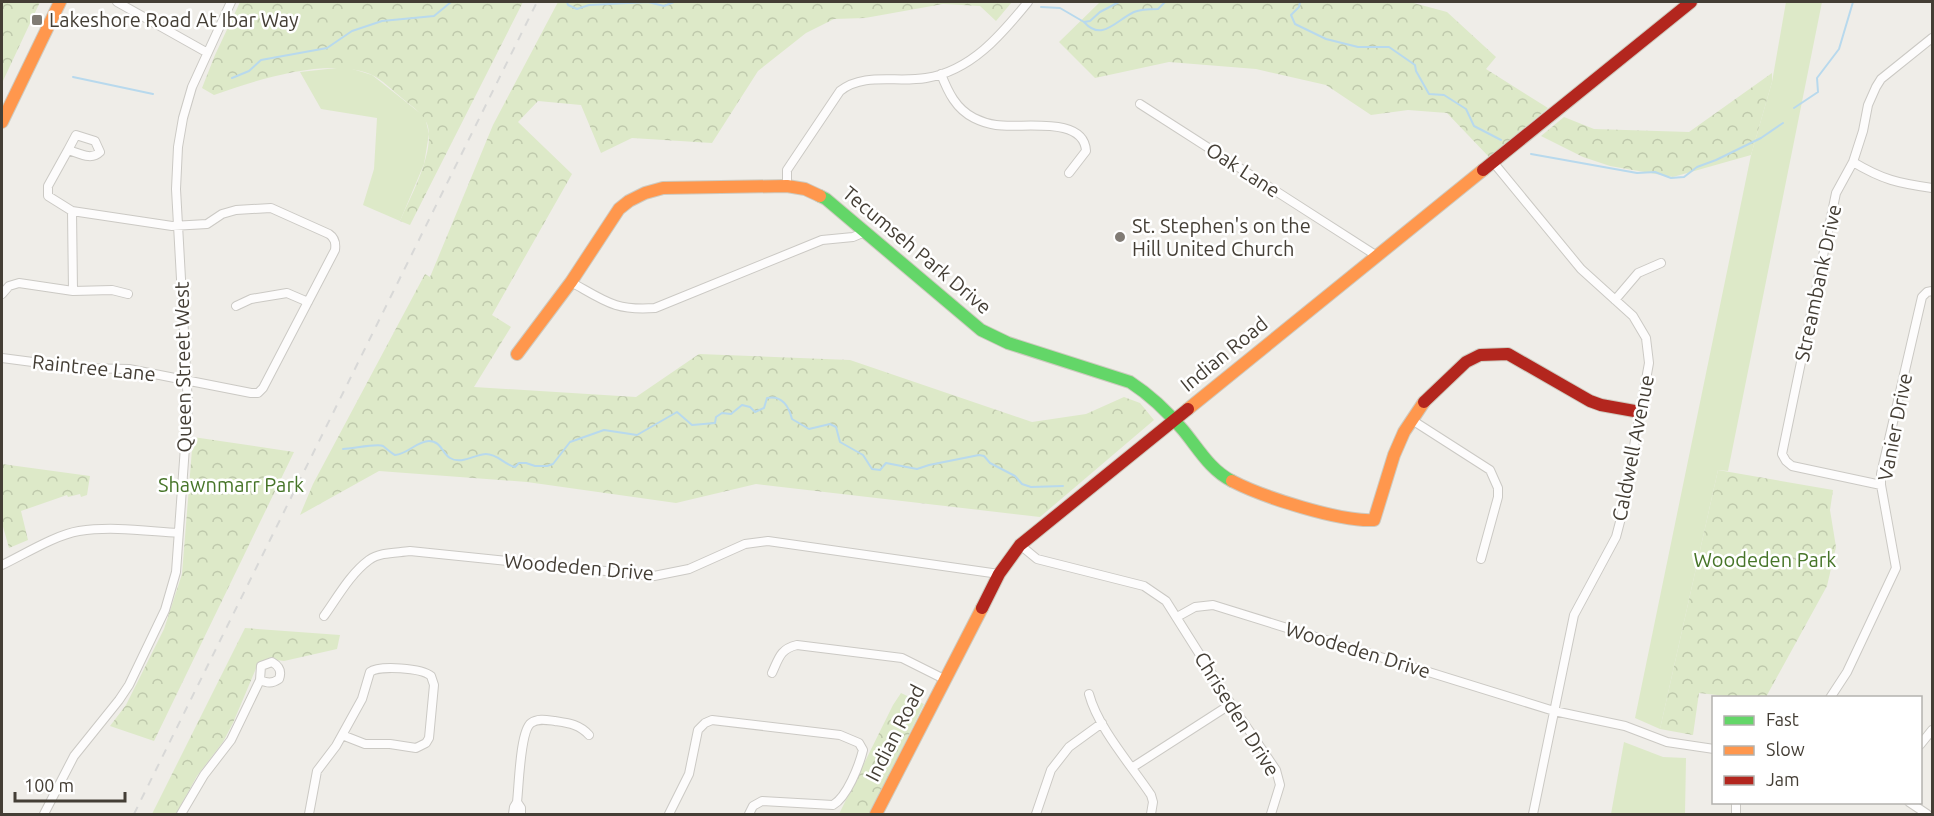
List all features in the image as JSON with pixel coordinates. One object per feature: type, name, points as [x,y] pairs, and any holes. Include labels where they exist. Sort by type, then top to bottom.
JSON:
[{"type":"street","points":[[2,122],[60,2]]},
{"type":"street","points":[[117,2],[206,52]]},
{"type":"street","name":"Queen Street West","points":[[44,814],[74,756],[124,693],[163,615],[172,589],[186,438],[187,379],[176,173],[179,136],[187,102],[206,52],[231,2]]},
{"type":"street","points":[[787,186],[788,170],[791,164],[840,91],[848,85],[865,79],[926,78],[941,74],[985,50],[999,38],[1028,2]]},
{"type":"street","name":"Indian Road","points":[[876,814],[999,574],[1020,545],[1691,2]]},
{"type":"street","name":"Streambank Drive","points":[[1881,485],[1792,466],[1782,454],[1836,193],[1853,162],[1868,105],[1876,87],[1881,79],[1932,38]]},
{"type":"street","points":[[941,74],[949,95],[976,120],[996,126],[1054,126],[1082,136],[1086,151],[1069,174]]},
{"type":"street","name":"Oak Lane","points":[[1140,104],[1377,256]]},
{"type":"street","points":[[68,150],[47,192],[52,200],[72,211],[178,226],[207,224],[222,214],[236,210],[271,208],[333,236],[336,243],[335,250],[308,302],[288,293],[251,299],[236,306]]},
{"type":"street","name":"Caldwell Avenue","points":[[1493,162],[1581,269],[1633,316],[1646,338],[1649,363],[1621,518],[1616,537],[1574,615],[1533,814]]},
{"type":"street","points":[[1853,162],[1873,174],[1898,183],[1932,188]]},
{"type":"street","name":"Tecumseh Park Drive","points":[[517,354],[571,282],[619,209],[629,201],[645,192],[663,188],[787,186],[805,189],[826,199],[981,330],[1008,343],[1130,382],[1154,398],[1221,475],[1248,490],[1360,521],[1374,520],[1398,444],[1427,397],[1466,362],[1480,355],[1508,354],[1577,395],[1601,405],[1640,412]]},
{"type":"street","points":[[72,211],[73,291]]},
{"type":"street","points":[[571,282],[625,309],[655,308],[822,240],[853,237],[865,232]]},
{"type":"street","points":[[1615,300],[1638,273],[1661,263]]},
{"type":"street","points":[[2,294],[9,286],[19,283],[73,291],[112,290],[128,294]]},
{"type":"street","name":"Vanier Drive","points":[[1831,696],[1847,672],[1896,568],[1881,485],[1882,468],[1922,297],[1932,291]]},
{"type":"street","name":"Raintree Lane","points":[[2,358],[79,368],[129,369],[258,393],[263,388],[308,302]]},
{"type":"street","points":[[1412,420],[1485,466],[1495,478],[1498,496],[1481,559]]},
{"type":"street","points":[[2,565],[78,531],[105,529],[178,533]]},
{"type":"street","name":"Woodeden Drive","points":[[324,616],[352,577],[369,559],[384,554],[410,552],[654,576],[689,569],[745,544],[768,541],[999,574]]},
{"type":"street","points":[[1020,545],[1037,559],[1144,586],[1166,601],[1177,617]]},
{"type":"street","name":"Woodeden Drive","points":[[1177,617],[1195,607],[1213,605],[1554,711],[1625,726],[1667,742],[1712,749]]},
{"type":"street","name":"Chriseden Drive","points":[[1177,617],[1231,704],[1276,770],[1280,785],[1271,814]]},
{"type":"street","points":[[772,673],[781,653],[797,645],[902,658],[944,679]]},
{"type":"street","points":[[309,814],[317,771],[342,735],[362,699],[368,677],[373,670],[382,668],[420,671],[432,676],[434,686],[429,733],[423,745],[416,748],[395,744],[365,744],[342,735]]},
{"type":"street","points":[[181,814],[204,775],[231,740],[260,680]]},
{"type":"street","points":[[1089,694],[1093,708],[1102,723],[1151,795],[1153,802],[1150,814]]},
{"type":"street","points":[[1133,767],[1231,704]]},
{"type":"street","points":[[513,814],[517,802],[524,736],[529,724],[543,720],[568,723],[578,726],[589,735]]},
{"type":"street","points":[[669,814],[689,774],[698,730],[712,720],[840,735],[859,743],[862,750],[860,761],[841,801],[833,805],[762,801],[753,806],[749,814]]},
{"type":"street","points":[[1036,814],[1051,770],[1069,747],[1102,723]]},
{"type":"street","points":[[1922,742],[1932,730]]},
{"type":"street","points":[[517,802],[521,808],[521,814]]},
{"type":"street","points":[[1911,804],[1927,814]]},
{"type":"green space","points":[[2,2],[40,2],[2,83]]},
{"type":"green space","points":[[240,2],[523,2],[410,225],[400,221],[423,167],[429,134],[427,123],[420,114],[379,79],[353,69],[313,69],[270,77],[214,95],[202,88]]},
{"type":"green space","points":[[558,2],[1012,2],[996,21],[980,6],[943,4],[865,18],[834,19],[806,33],[758,71],[712,143],[632,138],[601,153],[581,105],[538,101],[518,122],[572,174],[492,315],[511,327],[474,387],[636,397],[699,354],[850,360],[1032,422],[1086,414],[1124,397],[1140,403],[1154,420],[1040,517],[756,484],[676,503],[527,482],[379,471],[300,515],[313,484],[425,274],[430,277],[493,125]]},
{"type":"green space","points":[[1100,2],[1410,2],[1447,12],[1496,57],[1486,69],[1548,108],[1489,157],[1447,113],[1408,110],[1371,115],[1326,85],[1256,69],[1169,62],[1095,78],[1059,42]]},
{"type":"green space","points":[[1786,2],[1822,2],[1728,471],[1718,470],[1660,729],[1635,718],[1751,155],[1772,82]]},
{"type":"green space","points":[[346,67],[372,75],[425,117],[429,134],[424,164],[400,221],[363,205],[374,169],[377,118],[321,109],[300,72]]},
{"type":"green space","points":[[1772,73],[1772,82],[1751,155],[1673,177],[1610,166],[1583,157],[1541,136],[1564,117],[1594,129],[1689,132]]},
{"type":"green space","name":"Shawnmarr Park","points":[[193,437],[294,452],[154,741],[110,726],[126,705],[164,629],[182,574]]},
{"type":"green space","points":[[2,464],[90,476],[87,495],[68,497],[67,495],[21,511],[28,540],[9,548],[2,523]]},
{"type":"green space","name":"Woodeden Park","points":[[1718,470],[1833,490],[1830,510],[1836,547],[1827,586],[1767,696],[1699,693],[1693,735],[1660,729]]},
{"type":"green space","points":[[245,628],[340,635],[337,649],[284,661],[268,659],[257,666],[223,742],[197,776],[176,814],[152,814]]},
{"type":"green space","points":[[901,693],[924,704],[870,814],[839,814],[893,705]]},
{"type":"green space","points":[[1624,742],[1663,757],[1686,758],[1685,814],[1611,814]]},
{"type":"waterway","points":[[232,78],[249,71],[261,60],[327,48],[352,31],[382,21],[434,16],[451,2]]},
{"type":"waterway","points":[[567,2],[568,5],[577,9],[589,5],[648,2],[664,6],[674,2]]},
{"type":"waterway","points":[[1041,7],[1060,8],[1084,22],[1090,21],[1100,12],[1119,2]]},
{"type":"waterway","points":[[1084,22],[1091,28],[1103,30],[1134,12],[1158,9],[1165,2]]},
{"type":"waterway","points":[[1300,2],[1299,7],[1291,15],[1295,24],[1326,39],[1358,47],[1389,47],[1415,65],[1429,94],[1444,95],[1466,109],[1474,126],[1501,140]]},
{"type":"waterway","points":[[1794,108],[1818,92],[1817,78],[1839,49],[1853,2]]},
{"type":"waterway","points":[[73,77],[153,94]]},
{"type":"waterway","points":[[1531,154],[1637,173],[1655,172],[1671,178],[1684,177],[1697,167],[1761,138],[1783,123]]},
{"type":"waterway","points":[[343,449],[380,445],[395,455],[429,441],[439,445],[447,456],[454,460],[464,460],[486,454],[515,467],[519,463],[547,466],[553,464],[570,442],[604,430],[637,435],[677,412],[692,425],[715,423],[716,417],[722,413],[731,414],[742,405],[750,407],[755,412],[764,408],[767,398],[777,398],[784,403],[792,419],[809,429],[830,424],[836,427],[840,442],[863,455],[872,469],[880,470],[886,463],[917,469],[979,455],[1015,476],[1022,484],[1031,487],[1063,486]]},
{"type":"railway","points":[[134,814],[537,2]]},
{"type":"traffic: fast","points":[[820,196],[981,330],[1008,343],[1130,382],[1171,416],[1211,465],[1232,481]]},
{"type":"traffic: slow","points":[[2,122],[60,2]]},
{"type":"traffic: slow","points":[[1188,409],[1483,170]]},
{"type":"traffic: slow","points":[[517,354],[571,282],[619,209],[629,201],[663,188],[787,186],[805,189],[820,196]]},
{"type":"traffic: slow","points":[[1232,481],[1262,494],[1322,513],[1359,520],[1374,520],[1394,455],[1404,432],[1424,402]]},
{"type":"traffic: slow","points":[[876,814],[982,608]]},
{"type":"traffic: jam","points":[[1483,170],[1691,2]]},
{"type":"traffic: jam","points":[[1424,402],[1466,362],[1480,355],[1508,354],[1590,401],[1640,412]]},
{"type":"traffic: jam","points":[[982,608],[999,574],[1020,545],[1188,409]]},
{"type":"place","name":"Lakeshore Road At Ibar Way","points":[[37,20]]},
{"type":"place","name":"St. Stephen's on the Hill United Church","points":[[1120,237]]}]
